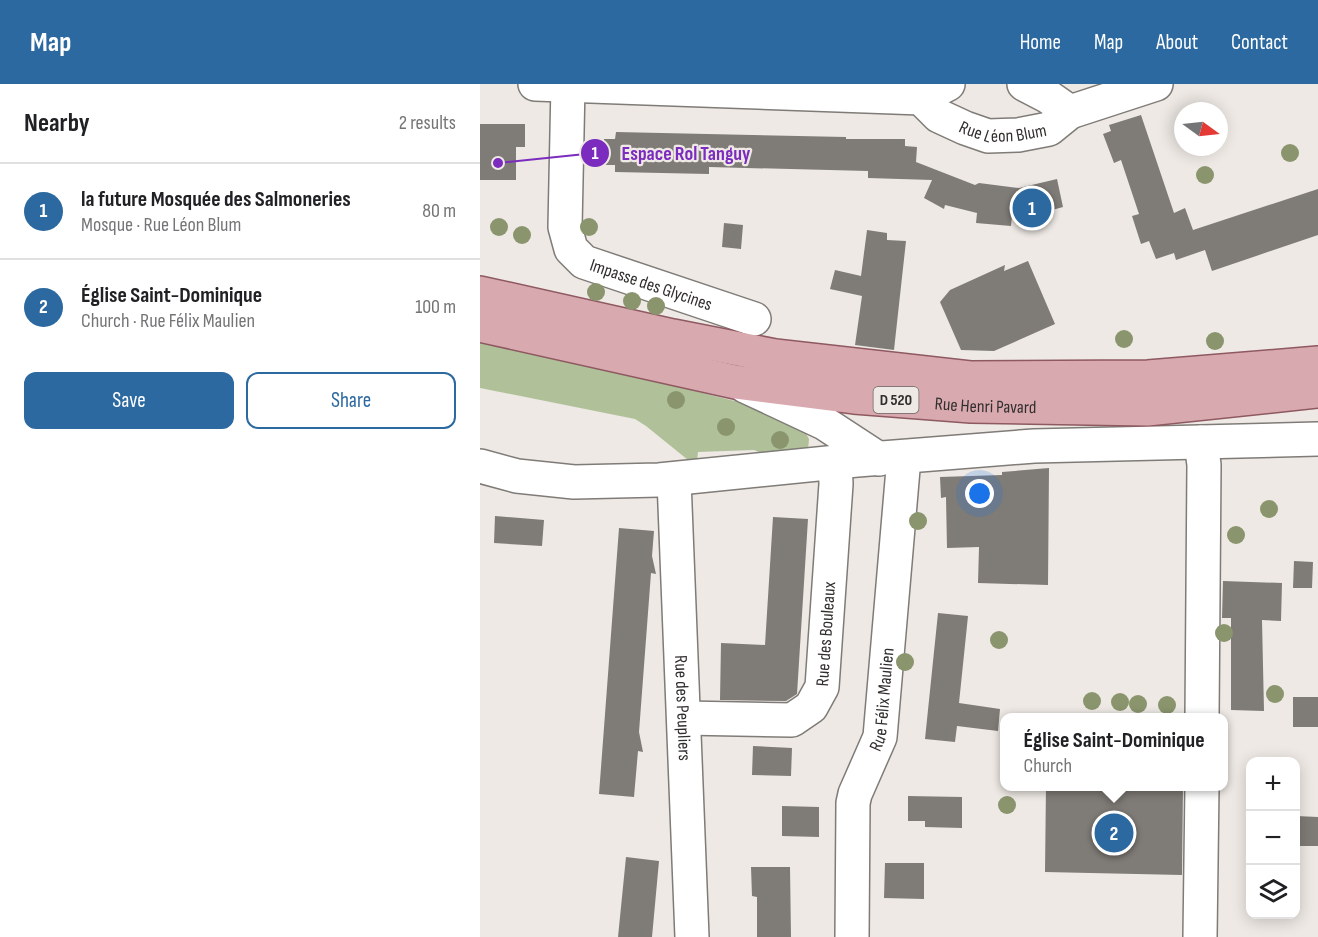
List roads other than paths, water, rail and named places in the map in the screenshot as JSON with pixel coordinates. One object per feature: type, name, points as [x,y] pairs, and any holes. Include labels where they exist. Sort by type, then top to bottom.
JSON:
[{"type":"main road","name":"Rue Henri Pavard","points":[[480,293],[775,356],[970,378],[1148,377],[1318,363]]},
{"type":"main road","name":"Rue Henri Pavard","points":[[480,325],[735,382],[854,397],[970,406],[1148,409],[1318,391]]},
{"type":"street","name":"Rue Léon Blum","points":[[535,84],[935,91],[939,116],[988,136],[1018,135],[1049,129],[1066,98],[1047,96],[1024,84]]},
{"type":"street","points":[[1066,98],[1156,84]]},
{"type":"street","name":"Impasse des Glycines","points":[[568,85],[565,227],[572,249],[584,262],[754,319]]},
{"type":"street","points":[[735,382],[824,423],[891,458]]},
{"type":"street","points":[[813,418],[822,445],[822,464]]},
{"type":"street","points":[[480,466],[517,476],[574,482],[674,480],[822,464],[1034,446],[1318,439]]},
{"type":"street","points":[[1201,442],[1204,465],[1202,713]]},
{"type":"street","name":"Rue Félix Maulien","points":[[852,937],[853,803],[880,737],[903,469],[891,458]]},
{"type":"street","name":"Rue des Bouleaux","points":[[684,718],[792,720],[811,707],[822,687],[836,484],[822,464]]},
{"type":"street","name":"Rue des Peupliers","points":[[674,480],[692,937]]},
{"type":"street","points":[[1200,937],[1202,791]]},
{"type":"place","name":"Espace Rol Tanguy","points":[[498,163]]},
{"type":"place","name":"la future Mosquée des Salmoneries","points":[[1032,208]]},
{"type":"place","name":"Église Saint-Dominique","points":[[1114,833]]}]
